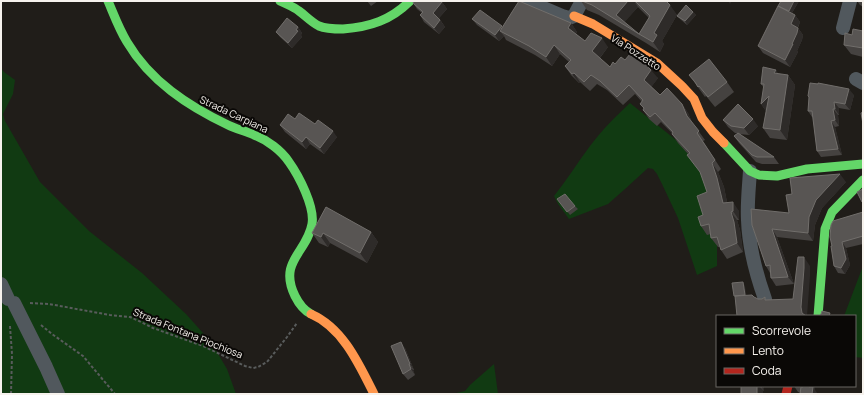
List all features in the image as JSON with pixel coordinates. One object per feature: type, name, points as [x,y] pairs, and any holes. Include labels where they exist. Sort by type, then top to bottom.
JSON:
[{"type":"street","name":"Strada Carpiana","points":[[108,1],[115,20],[127,44],[135,56],[159,82],[185,103],[229,125],[259,137],[285,156],[291,164],[310,204],[312,218],[310,230],[303,246],[290,267],[289,272],[290,283],[299,303],[305,311]]},
{"type":"street","points":[[280,1],[294,8],[306,18],[320,26],[335,29],[361,27],[373,24],[398,12],[410,1]]},
{"type":"street","points":[[527,1],[569,18],[574,16],[582,1]]},
{"type":"street","points":[[843,28],[850,1]]},
{"type":"street","name":"Via Pozzetto","points":[[574,16],[593,24],[657,63],[694,99],[702,118],[713,132],[750,171],[768,177],[807,169],[863,164]]},
{"type":"street","points":[[750,171],[748,220],[750,242],[758,281],[765,299]]},
{"type":"street","points":[[818,315],[825,229],[832,212],[863,180]]},
{"type":"street","points":[[1,284],[46,367],[58,394]]},
{"type":"street","points":[[305,311],[319,318],[330,326],[347,346],[355,356],[374,394]]},
{"type":"path","name":"Strada Fontana Piochiosa","points":[[11,301],[49,304],[130,317],[153,328],[203,346],[245,366],[253,368],[267,362],[305,311]]},
{"type":"path","points":[[10,322],[12,354],[11,394]]},
{"type":"path","points":[[41,325],[83,356],[116,394]]},
{"type":"green space","points":[[1,68],[15,80],[13,94],[3,114],[5,121],[40,182],[89,231],[142,273],[186,314],[211,342],[227,369],[236,394],[1,394]]},
{"type":"green space","points":[[630,103],[717,173],[717,266],[697,275],[678,218],[657,174],[653,169],[648,168],[608,204],[569,219],[558,204],[554,196],[585,152],[609,124]]},
{"type":"green space","points":[[863,266],[863,358],[856,357],[856,315],[844,315]]},
{"type":"green space","points":[[494,364],[498,394],[452,394],[465,391]]},
{"type":"building","points":[[414,1],[442,2],[433,13],[440,20],[434,28],[420,15],[423,12],[413,3]]},
{"type":"building","points":[[519,1],[571,23],[568,28],[585,41],[591,33],[602,38],[592,51],[610,67],[613,62],[615,64],[621,57],[625,60],[630,54],[644,63],[651,70],[644,80],[660,95],[667,88],[682,104],[687,116],[699,131],[697,133],[715,160],[712,163],[723,203],[733,202],[733,211],[731,212],[737,243],[721,250],[717,237],[711,238],[709,224],[701,226],[698,217],[703,215],[697,196],[707,192],[700,172],[687,155],[690,153],[672,134],[673,132],[655,113],[650,117],[643,110],[644,108],[640,104],[643,100],[629,85],[617,97],[600,81],[591,75],[584,82],[574,73],[572,74],[565,66],[571,60],[554,45],[546,57],[529,46],[500,31]]},
{"type":"building","points":[[582,1],[628,1],[616,15],[639,34],[592,5]]},
{"type":"building","points":[[635,1],[666,1],[670,5],[654,33],[657,35],[653,42],[639,34],[650,16]]},
{"type":"building","points":[[781,1],[794,1],[789,11],[778,6]]},
{"type":"building","points":[[686,5],[693,12],[685,21],[677,16]]},
{"type":"building","points":[[778,6],[795,15],[791,24],[798,28],[793,44],[785,60],[758,46]]},
{"type":"building","points":[[480,10],[502,26],[495,35],[472,19]]},
{"type":"building","points":[[287,18],[298,27],[296,30],[298,31],[288,43],[276,32]]},
{"type":"building","points":[[853,29],[863,31],[863,48],[844,45],[845,33],[852,35]]},
{"type":"building","points":[[709,59],[727,82],[708,97],[689,75]]},
{"type":"building","points":[[763,67],[776,70],[774,73],[788,75],[780,130],[763,128],[769,96],[761,104],[764,84],[761,84]]},
{"type":"building","points":[[810,83],[818,83],[849,89],[845,104],[834,102],[835,109],[833,109],[835,120],[831,121],[838,149],[817,151],[812,111],[808,111]]},
{"type":"building","points":[[738,104],[753,119],[744,128],[731,126],[723,120]]},
{"type":"building","points":[[863,112],[863,124],[861,113]]},
{"type":"building","points":[[299,113],[315,124],[318,120],[333,131],[320,148],[306,137],[302,142],[280,125],[288,114],[295,119]]},
{"type":"building","points":[[738,133],[774,157],[757,157],[752,155],[734,136]]},
{"type":"building","points":[[840,174],[816,200],[809,217],[808,233],[772,229],[788,277],[771,278],[770,265],[766,266],[752,225],[751,209],[789,213],[786,195],[792,194],[790,178]]},
{"type":"building","points":[[863,189],[863,202],[862,202],[857,192]]},
{"type":"building","points":[[565,194],[575,206],[567,212],[557,199]]},
{"type":"building","points":[[326,207],[371,232],[360,253],[323,233],[321,237],[312,233]]},
{"type":"building","points":[[863,212],[863,236],[842,242],[846,259],[841,268],[834,266],[830,237],[831,225],[833,221]]},
{"type":"building","points":[[798,257],[804,257],[801,307],[802,313],[805,315],[737,315],[735,296],[752,295],[758,299],[765,297],[765,300],[793,299]]},
{"type":"building","points":[[743,282],[745,295],[734,296],[732,283]]},
{"type":"building","points":[[822,311],[830,313],[829,315],[820,315]]},
{"type":"building","points":[[401,342],[411,369],[403,374],[391,346]]},
{"type":"building","points":[[741,387],[757,387],[757,394],[741,394]]},
{"type":"building","points":[[801,387],[813,387],[812,394],[800,394]]},
{"type":"traffic: fast","points":[[108,1],[119,27],[136,56],[147,69],[171,91],[213,118],[259,137],[269,143],[282,153],[293,168],[309,201],[312,224],[305,243],[292,265],[290,274],[291,284],[295,296],[300,304],[311,314]]},
{"type":"traffic: fast","points":[[280,1],[297,10],[319,26],[343,29],[371,24],[388,18],[403,8],[410,1]]},
{"type":"traffic: fast","points":[[724,143],[750,171],[759,175],[777,176],[807,169],[863,164]]},
{"type":"traffic: fast","points":[[818,315],[825,229],[832,212],[863,180]]},
{"type":"traffic: slow","points":[[574,16],[593,24],[657,63],[694,99],[702,118],[724,143]]},
{"type":"traffic: slow","points":[[311,314],[332,328],[349,348],[374,394]]},
{"type":"traffic: jam","points":[[786,394],[788,387]]}]
